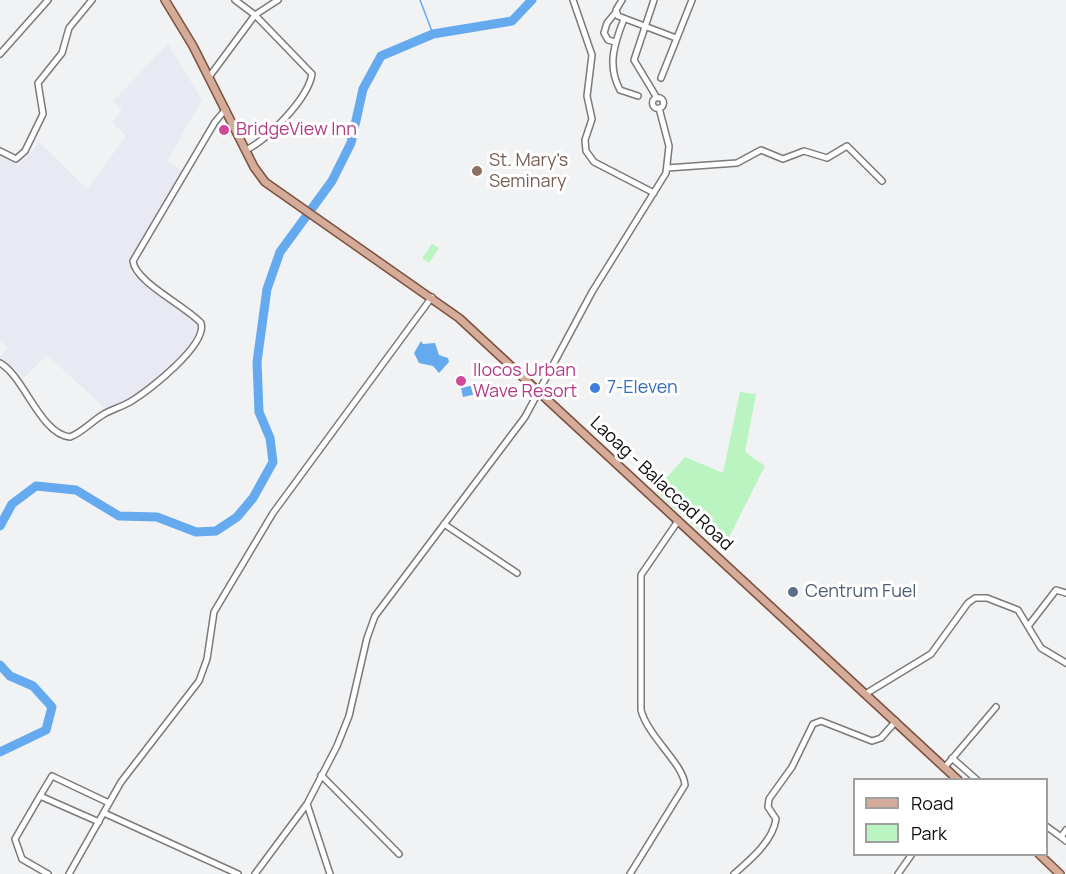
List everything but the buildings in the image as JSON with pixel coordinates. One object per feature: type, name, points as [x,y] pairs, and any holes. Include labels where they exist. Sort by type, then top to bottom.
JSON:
[{"type":"main road","name":"Laoag - Balaccad Road","points":[[165,0],[209,77],[260,175],[282,196],[432,297],[540,392],[956,778]]},
{"type":"main road","points":[[1040,856],[1060,874]]},
{"type":"street","points":[[0,54],[48,0]]},
{"type":"street","points":[[0,151],[16,159],[25,151],[44,110],[38,83],[62,53],[69,28],[92,0]]},
{"type":"street","points":[[235,0],[255,15],[307,68],[312,77],[281,124],[258,144],[246,150]]},
{"type":"street","points":[[209,77],[255,15],[278,0]]},
{"type":"street","points":[[573,0],[592,55],[587,96],[592,119],[585,140],[586,152],[594,162],[654,193]]},
{"type":"street","points":[[615,42],[608,40],[604,33],[607,23],[622,0]]},
{"type":"street","points":[[255,874],[307,804],[337,746],[349,716],[367,638],[375,616],[509,442],[540,392],[599,279],[654,193],[667,168],[669,146],[659,108],[653,104],[657,98],[634,60],[654,0]]},
{"type":"street","points":[[661,78],[692,0]]},
{"type":"street","points":[[616,12],[624,19],[676,38]]},
{"type":"street","points":[[624,19],[615,42],[612,69],[622,93],[638,96]]},
{"type":"street","points":[[0,363],[11,372],[35,408],[59,433],[70,437],[104,414],[136,398],[161,378],[193,346],[202,333],[201,322],[142,277],[134,267],[133,261],[215,122],[226,109]]},
{"type":"street","points":[[667,168],[737,163],[761,150],[783,159],[804,151],[827,158],[848,146],[882,181]]},
{"type":"street","points":[[69,874],[109,803],[132,768],[199,681],[207,659],[214,612],[273,513],[432,297]]},
{"type":"street","points":[[630,874],[685,785],[680,773],[648,729],[641,710],[641,575],[678,521]]},
{"type":"street","points":[[444,524],[517,573]]},
{"type":"street","points":[[1029,625],[1056,590],[1066,593]]},
{"type":"street","points":[[867,693],[931,654],[968,603],[975,598],[987,598],[1014,608],[1029,625],[1041,648],[1066,663]]},
{"type":"street","points":[[945,767],[996,707]]},
{"type":"street","points":[[734,874],[754,857],[772,830],[776,819],[768,807],[769,799],[792,767],[813,724],[821,721],[872,741],[881,738],[896,721]]},
{"type":"street","points":[[952,758],[975,778]]},
{"type":"street","points":[[321,775],[399,854]]},
{"type":"street","points":[[48,874],[22,859],[15,841],[16,834],[51,776],[109,803]]},
{"type":"street","points":[[40,796],[99,822]]},
{"type":"street","points":[[307,804],[330,874]]},
{"type":"street","points":[[104,813],[238,874]]},
{"type":"street","points":[[1048,827],[1063,839],[1066,830]]},
{"type":"street","points":[[898,874],[911,856]]},
{"type":"shaded area","points":[[168,44],[202,100],[167,161],[182,171],[129,262],[130,272],[196,321],[200,327],[198,336],[172,364],[134,396],[106,409],[47,355],[24,378],[0,357],[8,347],[0,340],[0,155],[18,165],[33,151],[38,141],[87,189],[126,136],[112,122],[122,110],[113,101]]},
{"type":"green space","points":[[432,244],[439,248],[429,263],[422,258]]},
{"type":"green space","points":[[740,392],[756,394],[745,452],[765,466],[722,551],[655,491],[685,457],[723,473]]},
{"type":"water","points":[[421,341],[423,344],[435,343],[439,355],[448,358],[449,362],[439,373],[433,366],[419,363],[414,353]]},
{"type":"water","points":[[479,384],[481,393],[463,397],[461,388]]},
{"type":"waterway","points":[[420,0],[433,34]]},
{"type":"waterway","points":[[0,526],[12,504],[36,486],[76,490],[119,516],[157,517],[196,532],[216,531],[237,517],[253,498],[273,462],[270,438],[259,412],[257,362],[267,289],[280,252],[332,181],[351,143],[363,89],[381,56],[433,34],[512,21],[532,0]]},
{"type":"waterway","points":[[0,665],[10,676],[33,686],[52,707],[46,730],[0,752]]},
{"type":"place","name":"BridgeView Inn","points":[[224,130]]},
{"type":"place","name":"St. Mary's Seminary","points":[[477,171]]},
{"type":"place","name":"Ilocos Urban Wave Resort","points":[[461,381]]},
{"type":"place","name":"7-Eleven","points":[[595,388]]},
{"type":"place","name":"Centrum Fuel","points":[[793,592]]}]
